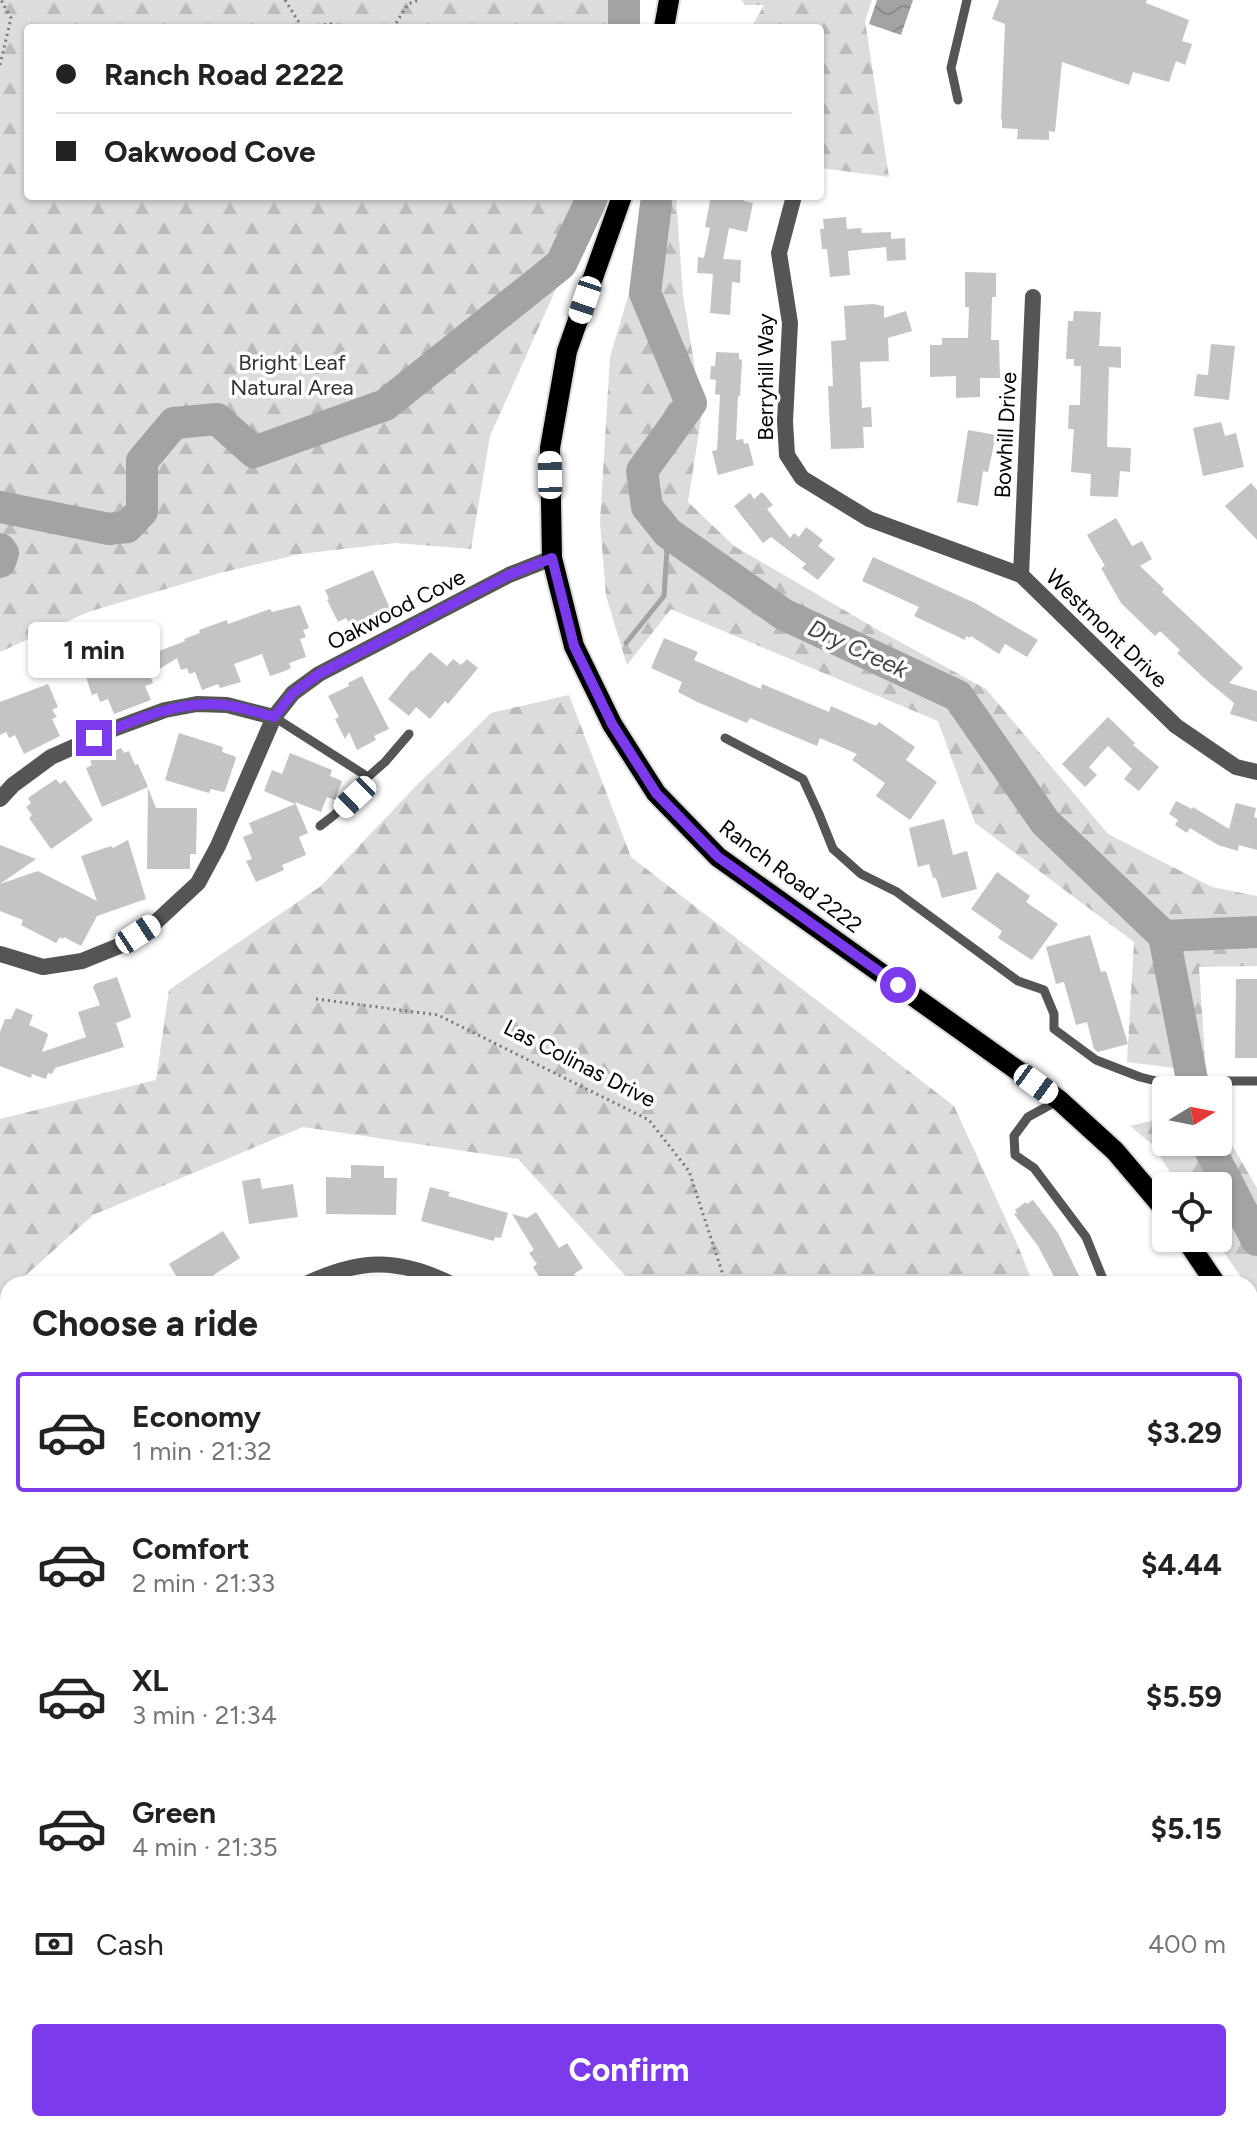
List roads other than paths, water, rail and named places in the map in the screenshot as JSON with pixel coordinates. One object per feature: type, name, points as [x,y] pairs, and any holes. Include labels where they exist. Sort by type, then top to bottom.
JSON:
[{"type":"main road","points":[[665,24],[669,0]]},
{"type":"main road","name":"Ranch Road 2222","points":[[621,200],[567,351],[550,448],[552,558],[574,646],[612,724],[656,793],[718,857],[1059,1100],[1115,1151],[1152,1195]]},
{"type":"main road","points":[[1194,1252],[1211,1276]]},
{"type":"street","name":"Berryhill Way","points":[[793,200],[779,253],[790,323],[785,421],[787,455],[802,478],[869,519]]},
{"type":"street","name":"Bowhill Drive","points":[[1021,575],[1033,297]]},
{"type":"street","name":"Westmont Drive","points":[[869,519],[1021,575],[1176,726],[1236,767],[1257,772]]},
{"type":"street","name":"Oakwood Cove","points":[[0,954],[43,967],[82,961],[119,946],[157,921],[198,883],[218,846],[274,717],[293,693],[319,674],[509,575],[552,558]]},
{"type":"street","points":[[0,799],[13,785],[51,757],[165,710],[197,704],[227,705],[274,717]]},
{"type":"street","points":[[324,1276],[361,1265],[396,1264],[435,1276]]},
{"type":"lane","points":[[958,100],[951,68],[967,0]]},
{"type":"lane","points":[[274,717],[368,777]]},
{"type":"lane","points":[[320,826],[355,797],[368,777],[409,734]]},
{"type":"lane","points":[[725,738],[803,779],[833,849],[861,874],[897,892],[1018,981],[1044,990],[1054,1014],[1054,1029],[1096,1060],[1156,1081],[1257,1081]]},
{"type":"lane","points":[[1059,1100],[1028,1117],[1014,1136],[1015,1155],[1034,1168],[1086,1237],[1102,1276]]},
{"type":"water","points":[[877,0],[913,0],[901,35],[869,24]]},
{"type":"waterway","name":"Dry Creek","points":[[624,0],[624,24]]},
{"type":"waterway","points":[[0,507],[109,529],[127,527],[142,511],[142,461],[174,423],[217,419],[254,452],[385,405],[561,264],[591,200]]},
{"type":"waterway","name":"Dry Creek","points":[[656,204],[645,293],[691,403],[642,471],[647,507],[668,533],[783,614],[958,696],[1045,822],[1164,936],[1191,1076]]},
{"type":"waterway","points":[[626,643],[664,596],[668,533]]},
{"type":"waterway","points":[[0,549],[3,553],[0,562]]},
{"type":"waterway","points":[[1164,936],[1257,932]]},
{"type":"waterway","name":"Dry Creek","points":[[1213,1156],[1257,1240]]},
{"type":"park label","name":"Bright Leaf Natural Area","points":[[292,374]]}]
